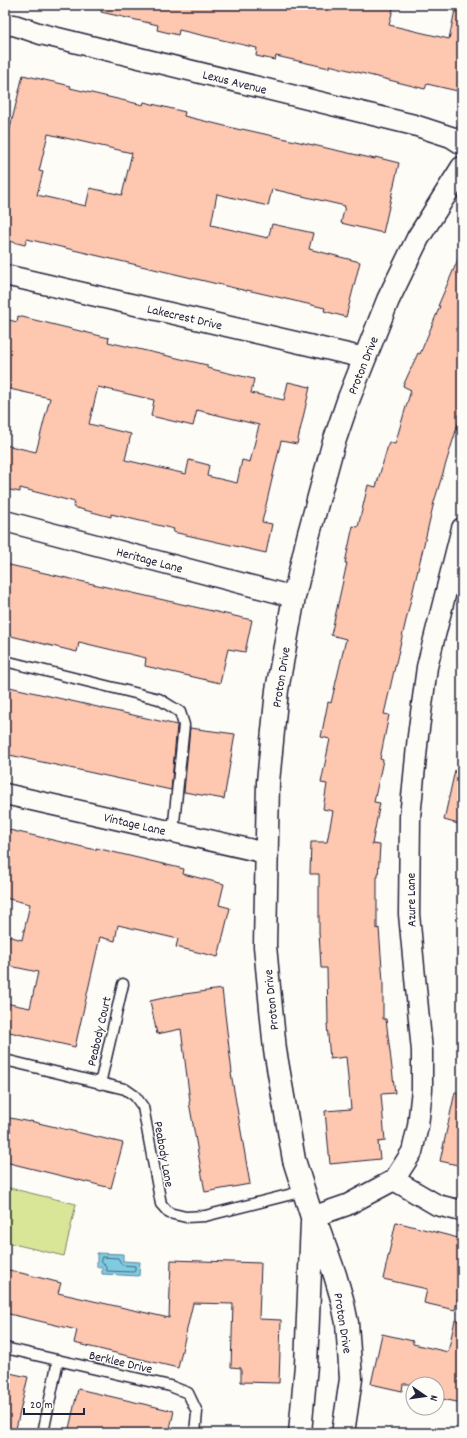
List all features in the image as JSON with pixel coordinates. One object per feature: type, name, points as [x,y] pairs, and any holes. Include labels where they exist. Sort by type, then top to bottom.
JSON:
[{"type":"street","name":"Lexus Avenue","points":[[5,25],[14,25],[41,34],[414,125],[446,135],[462,144]]},
{"type":"street","name":"Proton Drive","points":[[343,1433],[351,1379],[347,1323],[335,1275],[319,1230],[312,1217],[294,1160],[275,1050],[265,946],[268,782],[277,690],[294,597],[308,537],[348,398],[388,300],[418,238],[462,168]]},
{"type":"street","name":"Lakecrest Drive","points":[[5,275],[365,358]]},
{"type":"street","name":"Heritage Lane","points":[[5,521],[294,597]]},
{"type":"street","name":"Azure Lane","points":[[312,1217],[347,1205],[394,1180],[412,1152],[418,1126],[422,1089],[422,1052],[409,914],[410,817],[427,667],[462,528]]},
{"type":"street","name":"Vintage Lane","points":[[5,794],[266,853]]},
{"type":"street","points":[[394,1180],[437,1205],[462,1211]]},
{"type":"street","name":"Proton Drive","points":[[300,1433],[306,1365],[312,1217]]},
{"type":"lane","points":[[5,661],[159,699],[180,712],[184,725],[173,832]]},
{"type":"lane","name":"Peabody Court","points":[[100,1084],[122,984]]},
{"type":"lane","name":"Peabody Lane","points":[[5,1060],[125,1089],[135,1096],[143,1107],[161,1204],[169,1213],[186,1217],[206,1216],[304,1191]]},
{"type":"lane","name":"Berklee Drive","points":[[5,1348],[170,1386],[188,1392],[197,1412],[195,1433]]},
{"type":"lane","points":[[43,1433],[58,1360]]},
{"type":"green space","points":[[5,1187],[76,1204],[64,1256],[5,1242]]},
{"type":"water","points":[[97,1253],[123,1254],[123,1261],[140,1262],[139,1276],[102,1274],[102,1267],[97,1267]]},
{"type":"building","points":[[102,5],[394,5],[389,25],[449,39],[455,10],[462,10],[462,92],[427,84],[425,89],[329,65],[329,68],[276,56],[275,60],[256,56],[257,48],[179,30],[178,35],[157,30],[158,25],[101,12]]},
{"type":"building","points":[[23,75],[71,86],[70,88],[143,105],[144,102],[185,112],[184,116],[241,130],[399,163],[383,233],[341,223],[345,206],[272,189],[268,206],[217,194],[211,225],[268,238],[272,224],[313,233],[309,249],[360,262],[346,317],[324,311],[325,308],[27,239],[25,245],[5,240],[5,149]],"holes":[[[48,134],[132,153],[122,195],[90,188],[86,206],[37,195],[43,172],[39,171]]]},
{"type":"building","points":[[462,250],[462,411],[434,502],[384,714],[389,715],[380,759],[383,760],[374,802],[380,803],[372,844],[380,845],[377,877],[377,929],[379,928],[383,982],[383,1019],[386,1019],[395,1093],[381,1094],[385,1141],[378,1142],[380,1159],[330,1164],[325,1111],[351,1109],[346,1057],[330,1059],[327,1024],[327,968],[321,968],[319,932],[319,874],[310,874],[311,842],[327,842],[333,811],[323,809],[327,784],[321,783],[330,739],[321,737],[328,702],[331,703],[346,639],[331,635],[347,563],[345,563],[353,526],[358,527],[368,485],[376,487],[389,442],[395,444],[411,390],[403,386],[418,353],[420,354],[440,306],[438,306]]},
{"type":"building","points":[[18,316],[109,338],[108,342],[207,365],[207,368],[254,379],[251,393],[284,400],[288,382],[310,387],[297,444],[281,441],[262,522],[272,524],[266,553],[173,532],[174,529],[111,514],[111,517],[73,507],[75,502],[20,488],[20,492],[5,489],[5,445],[36,452],[50,398],[5,388],[5,319],[17,322]],"holes":[[[98,387],[154,400],[151,416],[193,426],[197,410],[259,425],[250,462],[242,460],[237,483],[207,476],[209,465],[189,460],[186,474],[125,460],[131,434],[89,424]]]},
{"type":"building","points":[[5,564],[252,620],[245,652],[228,649],[220,683],[145,666],[146,658],[79,642],[77,652],[5,634]]},
{"type":"building","points":[[5,686],[177,725],[171,790],[5,754]]},
{"type":"building","points":[[190,728],[235,734],[224,799],[184,792]]},
{"type":"building","points":[[455,770],[462,771],[462,825],[444,820]]},
{"type":"building","points":[[5,829],[96,850],[96,848],[184,869],[183,874],[224,884],[219,905],[230,908],[218,957],[176,947],[178,939],[118,925],[115,941],[100,937],[75,1047],[5,1031],[5,1003],[30,1008],[38,972],[5,965],[5,935],[22,940],[30,904],[5,898]]},
{"type":"building","points":[[222,989],[231,1073],[250,1184],[205,1192],[189,1102],[181,1029],[157,1034],[150,1001],[177,995]]},
{"type":"building","points":[[455,1092],[462,1093],[462,1166],[440,1161]]},
{"type":"building","points":[[5,1117],[30,1121],[123,1143],[111,1188],[5,1162]]},
{"type":"building","points":[[396,1222],[462,1239],[462,1281],[455,1310],[424,1303],[427,1289],[383,1279]]},
{"type":"building","points":[[171,1260],[261,1263],[259,1319],[281,1320],[279,1383],[241,1382],[241,1368],[231,1367],[233,1304],[193,1303],[178,1368],[74,1343],[77,1330],[5,1313],[5,1269],[61,1283],[58,1293],[169,1318]]},
{"type":"building","points":[[455,1320],[462,1321],[462,1403],[445,1400],[445,1376],[405,1376],[405,1384],[403,1384],[402,1391],[371,1384],[382,1334],[413,1341],[413,1344],[448,1352]]},
{"type":"building","points":[[5,1372],[28,1377],[15,1433],[5,1433]]},
{"type":"building","points":[[78,1389],[174,1411],[169,1433],[68,1433]]}]
